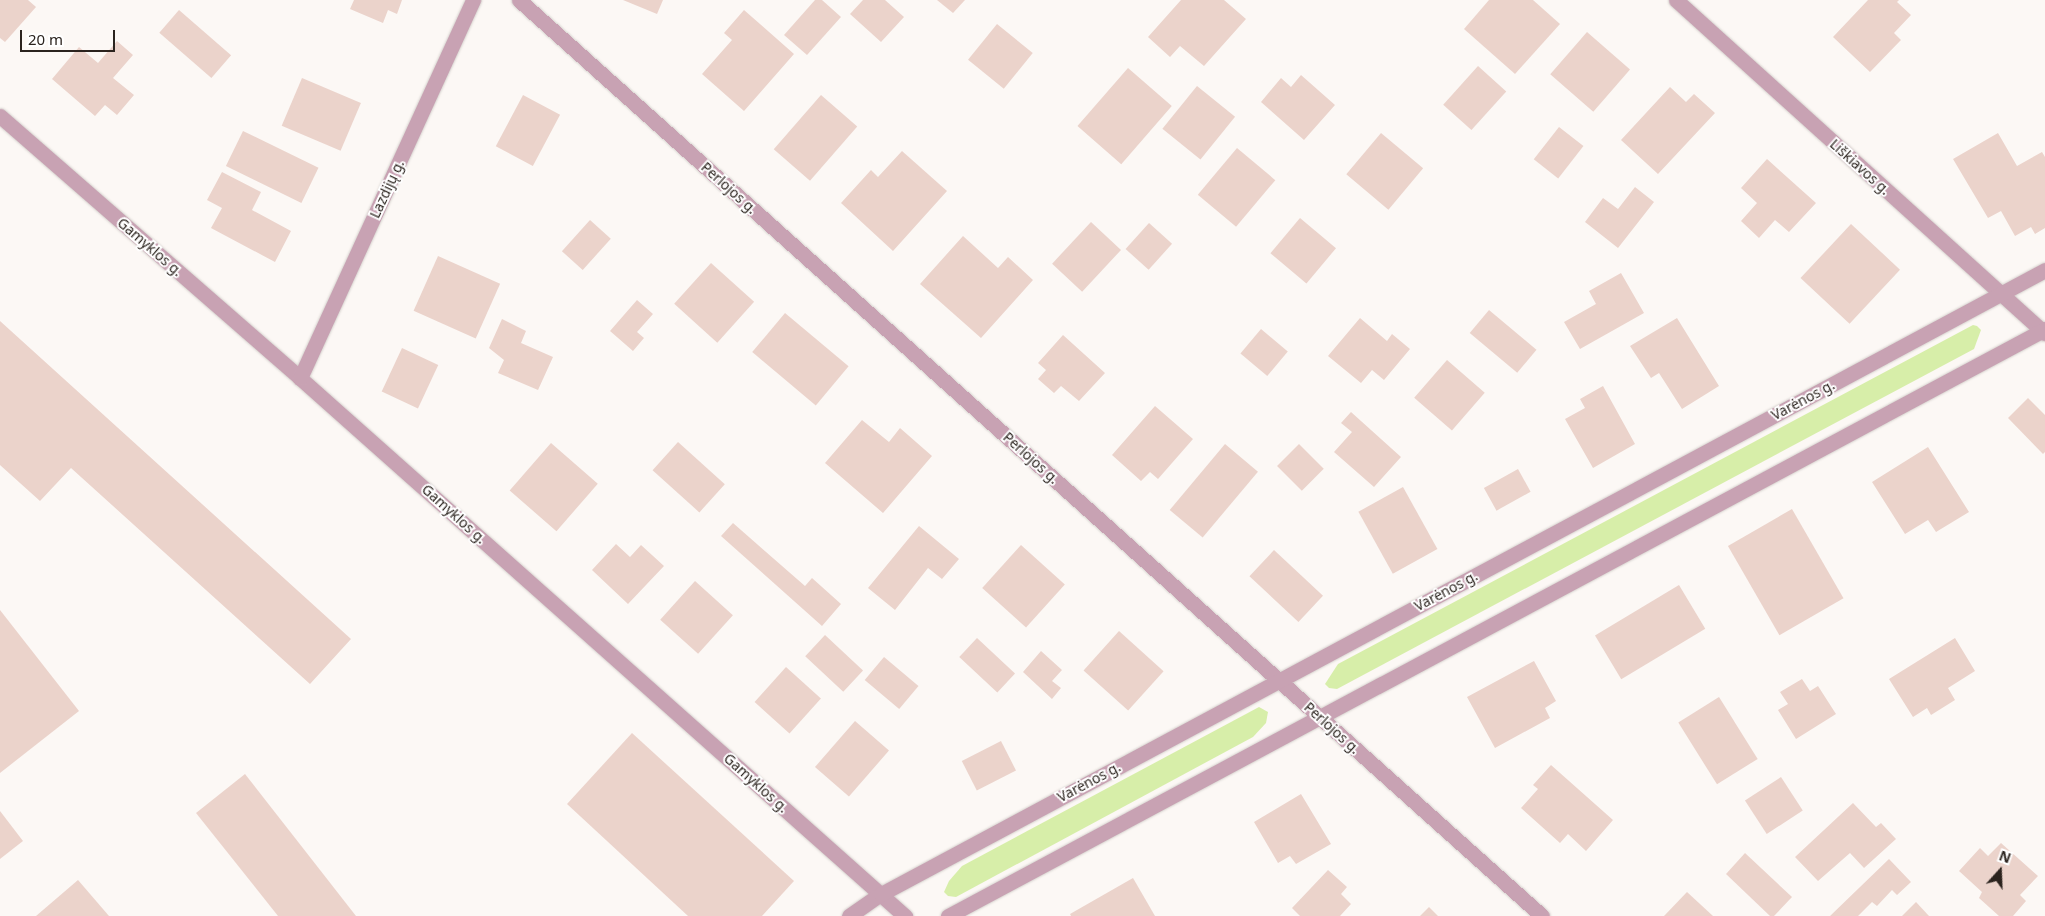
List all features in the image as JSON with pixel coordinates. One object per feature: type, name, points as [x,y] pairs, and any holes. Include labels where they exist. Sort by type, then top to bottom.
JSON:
[{"type":"street","name":"Lazdijų g.","points":[[300,378],[473,0]]},
{"type":"street","name":"Perlojos g.","points":[[519,0],[1542,916]]},
{"type":"street","name":"Liškiavos g.","points":[[1676,0],[2000,294],[2044,330]]},
{"type":"street","name":"Gamyklos g.","points":[[0,116],[300,378],[905,916]]},
{"type":"street","name":"Varėnos g.","points":[[849,916],[881,894],[2045,270]]},
{"type":"street","points":[[948,916],[2044,330]]},
{"type":"green space","points":[[1973,325],[1981,330],[1974,349],[1337,689],[1329,688],[1325,684],[1338,664]]},
{"type":"green space","points":[[1259,707],[1268,712],[1266,723],[1253,737],[956,897],[948,896],[944,892],[949,881],[962,866]]},
{"type":"building","points":[[0,0],[28,0],[36,7],[5,42],[0,38]]},
{"type":"building","points":[[354,0],[402,0],[397,14],[388,10],[383,23],[350,9]]},
{"type":"building","points":[[623,0],[663,0],[657,14]]},
{"type":"building","points":[[815,0],[822,0],[841,17],[807,55],[784,35]]},
{"type":"building","points":[[863,0],[885,0],[904,17],[881,42],[850,14]]},
{"type":"building","points":[[937,0],[965,0],[953,13]]},
{"type":"building","points":[[1181,0],[1224,0],[1246,19],[1204,66],[1180,46],[1170,57],[1148,37]]},
{"type":"building","points":[[1489,0],[1533,0],[1560,24],[1515,74],[1464,29]]},
{"type":"building","points":[[1868,0],[1899,0],[1897,2],[1911,15],[1894,33],[1901,40],[1870,72],[1833,37]]},
{"type":"building","points":[[179,10],[231,55],[211,78],[159,33]]},
{"type":"building","points":[[744,10],[794,54],[744,111],[702,74],[732,40],[724,33]]},
{"type":"building","points":[[997,24],[1033,53],[1004,89],[968,60]]},
{"type":"building","points":[[1587,32],[1630,69],[1593,112],[1550,74]]},
{"type":"building","points":[[117,41],[133,55],[113,78],[134,95],[117,115],[105,105],[95,116],[52,79],[79,47],[98,63]]},
{"type":"building","points":[[1478,66],[1506,91],[1471,130],[1443,105]]},
{"type":"building","points":[[1128,68],[1172,106],[1121,164],[1077,126]]},
{"type":"building","points":[[1301,75],[1335,105],[1304,140],[1261,102],[1281,78],[1291,87]]},
{"type":"building","points":[[302,78],[361,103],[341,151],[282,126]]},
{"type":"building","points":[[1197,86],[1235,117],[1200,160],[1162,129]]},
{"type":"building","points":[[1670,87],[1686,102],[1694,94],[1715,113],[1658,174],[1621,140]]},
{"type":"building","points":[[523,95],[560,115],[533,166],[496,146]]},
{"type":"building","points":[[821,95],[857,126],[810,181],[774,149]]},
{"type":"building","points":[[1559,127],[1583,146],[1558,178],[1534,159]]},
{"type":"building","points":[[243,131],[318,168],[301,203],[226,166]]},
{"type":"building","points":[[1381,133],[1423,168],[1388,210],[1346,174]]},
{"type":"building","points":[[1998,133],[2017,166],[2042,152],[2045,157],[2045,228],[2035,234],[2031,227],[2015,236],[2001,211],[1988,218],[1953,159]]},
{"type":"building","points":[[1237,148],[1275,180],[1236,227],[1198,195]]},
{"type":"building","points":[[902,151],[947,191],[893,251],[841,203],[871,170],[878,177]]},
{"type":"building","points":[[1767,159],[1816,203],[1789,232],[1775,220],[1759,238],[1741,221],[1757,203],[1741,188]]},
{"type":"building","points":[[222,172],[261,192],[252,210],[291,231],[275,262],[211,228],[222,208],[207,200]]},
{"type":"building","points":[[1635,187],[1654,202],[1618,248],[1585,222],[1603,198],[1618,209]]},
{"type":"building","points":[[1300,218],[1336,248],[1306,283],[1270,253]]},
{"type":"building","points":[[590,220],[611,239],[583,270],[562,251]]},
{"type":"building","points":[[1091,222],[1121,250],[1082,292],[1052,264]]},
{"type":"building","points":[[1149,223],[1172,244],[1149,270],[1126,249]]},
{"type":"building","points":[[1851,224],[1900,270],[1850,324],[1801,278]]},
{"type":"building","points":[[963,236],[998,268],[1008,257],[1033,280],[981,338],[920,284]]},
{"type":"building","points":[[438,256],[500,284],[476,338],[414,311]]},
{"type":"building","points":[[711,263],[754,302],[717,343],[674,304]]},
{"type":"building","points":[[1621,273],[1644,313],[1580,349],[1564,322],[1596,304],[1589,291]]},
{"type":"building","points":[[637,300],[653,314],[637,332],[644,338],[633,351],[610,331]]},
{"type":"building","points":[[1489,310],[1536,350],[1517,373],[1470,333]]},
{"type":"building","points":[[785,313],[849,366],[816,405],[752,352]]},
{"type":"building","points":[[1360,318],[1387,341],[1392,334],[1410,349],[1384,380],[1372,370],[1361,383],[1328,356]]},
{"type":"building","points":[[1677,318],[1719,386],[1682,409],[1659,373],[1651,378],[1630,346]]},
{"type":"building","points":[[502,319],[526,331],[521,343],[553,357],[538,390],[498,373],[504,360],[489,348]]},
{"type":"building","points":[[0,321],[351,639],[310,684],[71,468],[40,501],[0,465]]},
{"type":"building","points":[[1261,329],[1288,351],[1267,376],[1240,354]]},
{"type":"building","points":[[1063,335],[1105,373],[1079,401],[1061,386],[1054,393],[1038,379],[1046,370],[1038,363]]},
{"type":"building","points":[[402,348],[438,365],[418,408],[382,392]]},
{"type":"building","points":[[1447,360],[1485,393],[1452,431],[1414,398]]},
{"type":"building","points":[[1603,386],[1635,444],[1593,468],[1565,419],[1585,408],[1580,399]]},
{"type":"building","points":[[2028,398],[2045,415],[2045,452],[2043,454],[2008,418]]},
{"type":"building","points":[[1155,406],[1193,439],[1158,479],[1150,472],[1141,481],[1112,455]]},
{"type":"building","points":[[1351,412],[1401,457],[1374,487],[1334,452],[1352,432],[1341,423]]},
{"type":"building","points":[[862,420],[889,442],[900,428],[932,456],[883,513],[825,463]]},
{"type":"building","points":[[678,442],[725,484],[699,512],[653,470]]},
{"type":"building","points":[[551,443],[598,484],[556,531],[510,491]]},
{"type":"building","points":[[1225,444],[1258,472],[1203,538],[1170,510]]},
{"type":"building","points":[[1299,444],[1324,469],[1302,491],[1277,466]]},
{"type":"building","points":[[1928,447],[1969,512],[1936,532],[1928,520],[1905,534],[1872,482]]},
{"type":"building","points":[[1518,469],[1531,492],[1496,511],[1484,488]]},
{"type":"building","points":[[1403,487],[1437,549],[1393,574],[1358,512]]},
{"type":"building","points":[[1792,509],[1844,598],[1779,635],[1728,546]]},
{"type":"building","points":[[733,523],[805,586],[812,578],[841,604],[822,626],[721,536]]},
{"type":"building","points":[[919,526],[959,559],[942,579],[928,568],[895,610],[868,588]]},
{"type":"building","points":[[616,544],[630,557],[641,545],[664,566],[628,604],[592,570]]},
{"type":"building","points":[[1021,545],[1065,584],[1026,628],[982,588]]},
{"type":"building","points":[[1274,550],[1323,596],[1298,622],[1249,576]]},
{"type":"building","points":[[695,581],[733,615],[698,654],[660,620]]},
{"type":"building","points":[[1679,585],[1705,629],[1621,679],[1595,635]]},
{"type":"building","points":[[0,610],[79,711],[0,773]]},
{"type":"building","points":[[1119,631],[1164,671],[1128,711],[1084,670]]},
{"type":"building","points":[[825,635],[863,670],[843,692],[805,656]]},
{"type":"building","points":[[977,638],[1015,673],[997,692],[959,657]]},
{"type":"building","points":[[1955,638],[1975,671],[1948,688],[1955,700],[1931,715],[1927,708],[1913,717],[1889,679]]},
{"type":"building","points":[[1041,651],[1062,670],[1052,681],[1061,688],[1052,699],[1023,672]]},
{"type":"building","points":[[884,657],[918,686],[899,709],[865,680]]},
{"type":"building","points":[[1534,661],[1556,701],[1545,708],[1550,718],[1495,748],[1467,697]]},
{"type":"building","points":[[786,667],[821,698],[789,733],[755,702]]},
{"type":"building","points":[[1802,679],[1810,691],[1818,686],[1836,714],[1796,739],[1778,710],[1788,704],[1780,692]]},
{"type":"building","points":[[1719,697],[1758,759],[1717,784],[1678,722]]},
{"type":"building","points":[[855,721],[889,751],[849,797],[815,767]]},
{"type":"building","points":[[632,733],[794,881],[762,916],[688,916],[567,804]]},
{"type":"building","points":[[1001,741],[1016,770],[977,790],[962,761]]},
{"type":"building","points":[[1551,765],[1613,820],[1586,851],[1568,834],[1560,843],[1521,808],[1538,789],[1533,785]]},
{"type":"building","points":[[245,774],[356,916],[278,916],[196,813]]},
{"type":"building","points":[[1781,777],[1803,811],[1767,834],[1745,800]]},
{"type":"building","points":[[1301,794],[1331,844],[1296,864],[1290,856],[1278,863],[1254,822]]},
{"type":"building","points":[[1853,803],[1876,827],[1881,823],[1896,839],[1864,868],[1850,853],[1818,881],[1795,857]]},
{"type":"building","points":[[0,811],[23,841],[0,859]]},
{"type":"building","points":[[2001,843],[2038,876],[2020,895],[2026,901],[2013,916],[1999,916],[1979,898],[1982,892],[1959,871],[1980,848],[1988,856]]},
{"type":"building","points":[[1745,853],[1792,897],[1774,916],[1770,916],[1726,874]]},
{"type":"building","points":[[1889,859],[1911,882],[1897,895],[1892,890],[1877,906],[1872,902],[1858,916],[1830,916]]},
{"type":"building","points":[[1328,870],[1347,887],[1341,894],[1351,904],[1340,916],[1300,916],[1292,908]]},
{"type":"building","points":[[1133,878],[1155,916],[1071,916],[1070,914]]},
{"type":"building","points":[[78,880],[109,916],[36,916]]},
{"type":"building","points":[[1687,892],[1713,916],[1664,916]]},
{"type":"building","points":[[1916,902],[1929,916],[1902,916]]},
{"type":"building","points":[[1429,907],[1438,916],[1420,916]]}]
